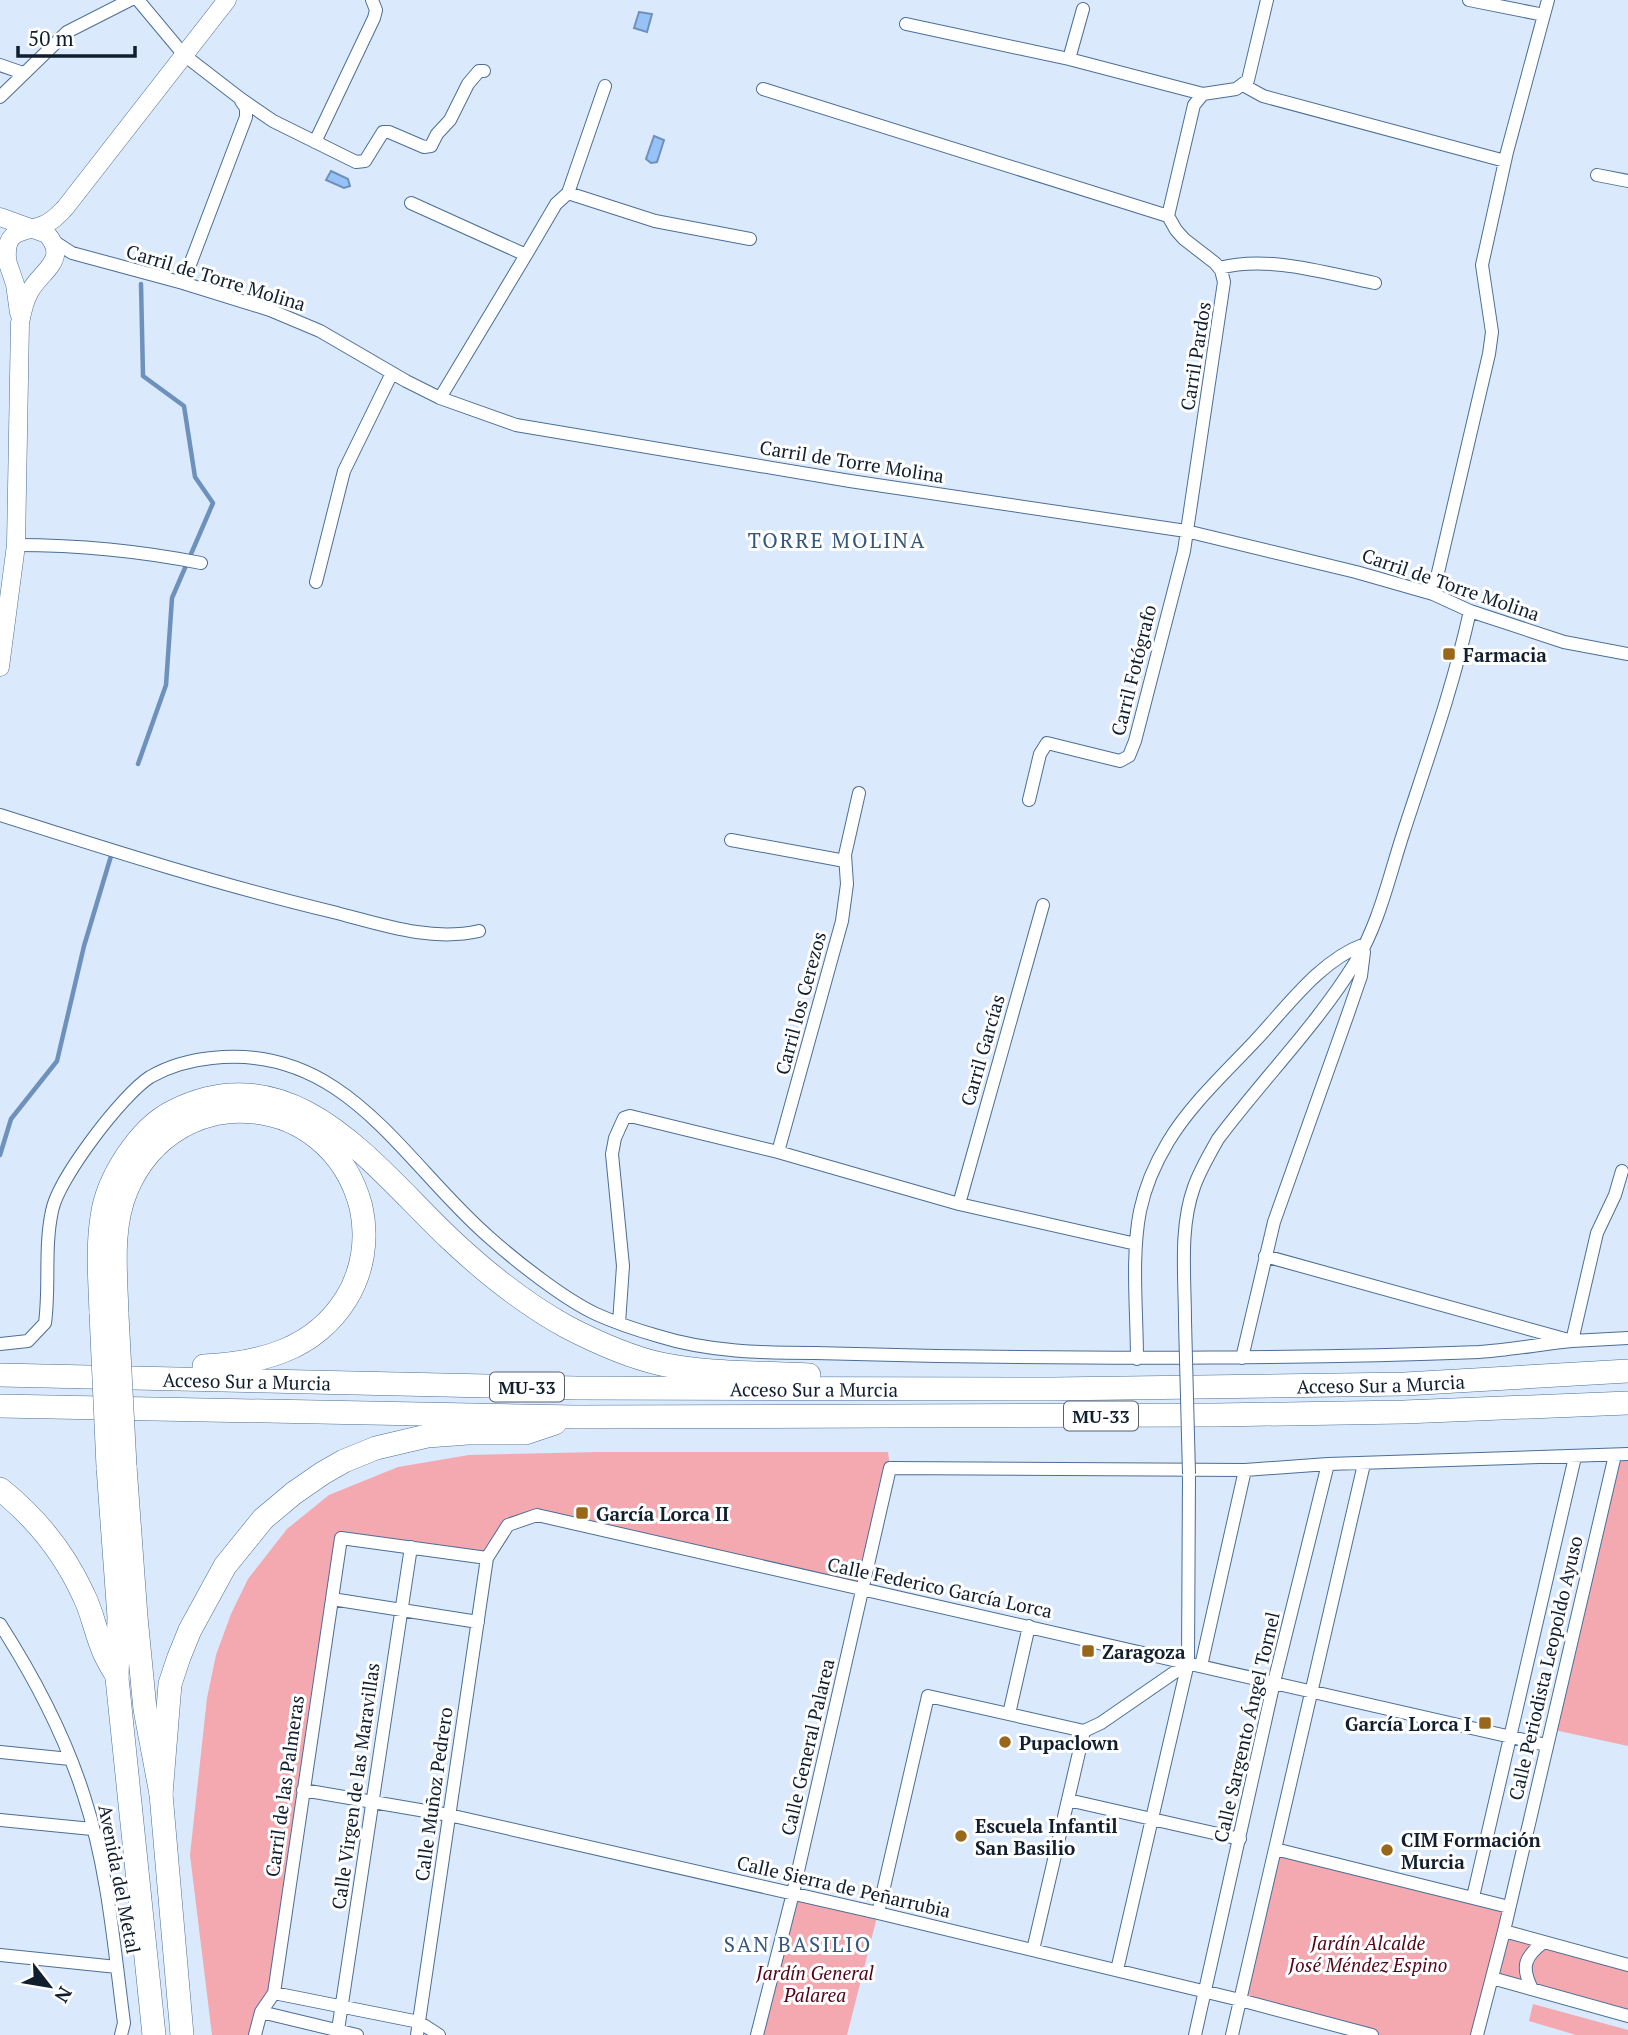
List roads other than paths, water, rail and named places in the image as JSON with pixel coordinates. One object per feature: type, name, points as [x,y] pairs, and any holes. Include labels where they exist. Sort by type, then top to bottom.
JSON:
[{"type":"highway","points":[[154,2035],[117,1678],[117,1466],[102,1215],[115,1179],[134,1147],[150,1128],[167,1115],[188,1104],[225,1095],[250,1096],[295,1106],[332,1127],[367,1156],[466,1254],[515,1294],[590,1338],[640,1358],[684,1367],[1053,1389]]},
{"type":"highway","points":[[109,1314],[116,1241],[126,1190],[149,1152],[162,1139],[193,1119],[234,1111],[254,1112],[287,1121],[304,1129],[330,1148],[351,1177],[363,1216],[364,1233],[363,1250],[353,1287],[338,1312],[313,1336],[274,1356],[233,1364],[199,1366],[174,1378]]},
{"type":"highway","name":"Acceso Sur a Murcia","points":[[0,1375],[577,1388],[1053,1389],[1405,1384],[1628,1371]]},
{"type":"highway","name":"Acceso Sur a Murcia","points":[[0,1406],[575,1417],[1216,1415],[1628,1403]]},
{"type":"highway","points":[[160,1794],[170,1684],[179,1657],[204,1602],[225,1566],[263,1519],[323,1473],[376,1448],[427,1436],[525,1433],[575,1417]]},
{"type":"highway","points":[[117,1466],[145,1709],[160,1794],[182,2035]]},
{"type":"highway","points":[[0,1489],[27,1513],[64,1559],[85,1597],[102,1648],[117,1678]]},
{"type":"highway","points":[[176,1951],[192,2035]]},
{"type":"main road","points":[[0,667],[16,545],[20,323],[15,284],[5,255],[6,250],[12,236],[47,223],[65,208],[227,0]]},
{"type":"main road","points":[[51,240],[65,208]]},
{"type":"main road","points":[[0,217],[47,234],[55,254],[47,271],[28,294],[20,323]]},
{"type":"main road","points":[[5,255],[21,276],[37,277],[47,271]]},
{"type":"street","points":[[0,97],[67,32],[130,0]]},
{"type":"street","points":[[138,0],[184,55],[237,96],[273,121],[360,162],[368,157],[383,132],[428,148],[450,120],[468,84],[479,71],[484,71]]},
{"type":"street","points":[[315,142],[374,18],[376,10],[372,0]]},
{"type":"street","points":[[906,24],[1069,59],[1203,94],[1236,89],[1243,85],[1251,72],[1267,0]]},
{"type":"street","points":[[1469,0],[1544,15]]},
{"type":"street","points":[[1433,594],[1489,354],[1492,332],[1482,265],[1505,161],[1548,0]]},
{"type":"street","points":[[1069,59],[1083,9]]},
{"type":"street","points":[[0,65],[23,74]]},
{"type":"street","points":[[1243,85],[1263,96],[1505,161]]},
{"type":"street","points":[[440,398],[556,204],[568,193],[605,86]]},
{"type":"street","points":[[763,89],[1168,216]]},
{"type":"street","points":[[1203,94],[1191,114],[1168,216],[1184,239],[1207,255],[1219,268],[1245,263],[1268,263],[1375,283]]},
{"type":"street","points":[[183,283],[247,111],[237,96]]},
{"type":"street","points":[[240,134],[252,122],[273,121]]},
{"type":"street","points":[[1597,175],[1628,181]]},
{"type":"street","points":[[568,193],[655,221],[750,239]]},
{"type":"street","points":[[411,203],[526,255]]},
{"type":"street","name":"Carril de Torre Molina","points":[[51,240],[64,250],[87,258],[183,283],[270,310],[320,331],[440,398],[516,425],[850,481],[1186,531],[1356,572],[1433,594],[1470,611],[1564,642],[1628,654]]},
{"type":"street","points":[[47,271],[66,259],[87,258]]},
{"type":"street","name":"Carril Pardos","points":[[1186,531],[1223,301],[1224,282],[1219,268]]},
{"type":"street","points":[[316,582],[344,471],[392,373]]},
{"type":"street","name":"Carril Fotógrafo","points":[[1029,800],[1040,754],[1047,743],[1120,761],[1129,756],[1184,551],[1186,531]]},
{"type":"street","points":[[16,545],[110,549],[201,563]]},
{"type":"street","points":[[1194,1664],[1184,1262],[1193,1189],[1203,1166],[1238,1113],[1343,981],[1365,944],[1380,907],[1440,726],[1470,611]]},
{"type":"street","name":"Carril los Cerezos","points":[[778,1152],[842,921],[847,884],[847,843],[859,793]]},
{"type":"street","points":[[0,815],[258,894],[430,935],[460,936],[479,932]]},
{"type":"street","points":[[731,840],[845,861]]},
{"type":"street","name":"Carril Garcías","points":[[959,1204],[1043,905]]},
{"type":"street","points":[[1138,1359],[1136,1244],[1140,1210],[1167,1143],[1182,1121],[1304,990],[1332,963],[1351,949],[1365,944]]},
{"type":"street","points":[[1242,1358],[1274,1223],[1354,997],[1365,944]]},
{"type":"street","points":[[1332,963],[1341,965],[1343,981]]},
{"type":"street","points":[[1343,981],[1350,984],[1354,997]]},
{"type":"street","points":[[0,1344],[28,1341],[45,1323],[52,1206],[58,1191],[75,1165],[122,1103],[136,1087],[170,1067],[196,1060],[224,1057],[258,1058],[313,1073],[361,1106],[390,1132],[452,1203],[490,1239],[579,1304],[619,1323],[692,1345],[740,1351],[1138,1359],[1486,1352],[1540,1338]]},
{"type":"street","points":[[619,1323],[623,1266],[612,1154],[615,1138],[624,1118],[631,1116],[778,1152],[959,1204],[1136,1244]]},
{"type":"street","points":[[1572,1341],[1597,1233],[1615,1195],[1622,1171]]},
{"type":"street","points":[[1265,1256],[1540,1338],[1572,1341],[1628,1338]]},
{"type":"street","points":[[1117,1970],[1152,1820],[1245,1470],[1328,1464],[1621,1455]]},
{"type":"street","name":"Calle Periodista Leopoldo Ayuso","points":[[1477,2035],[1504,1931],[1546,1745],[1621,1455]]},
{"type":"street","name":"Calle Periodista Leopoldo Ayuso","points":[[1472,1897],[1575,1457]]},
{"type":"street","name":"Calle Sargento Ángel Tornel","points":[[1195,2035],[1274,1682],[1328,1464]]},
{"type":"street","points":[[1232,2035],[1364,1464]]},
{"type":"street","name":"Calle General Palarea","points":[[757,2035],[793,1893],[891,1468],[1245,1470]]},
{"type":"street","name":"Calle Federico García Lorca","points":[[487,1558],[508,1525],[537,1515],[1546,1745]]},
{"type":"street","name":"Carril de las Palmeras","points":[[255,2035],[261,2011],[274,1993],[341,1538],[411,1547]]},
{"type":"street","points":[[411,1547],[487,1558]]},
{"type":"street","name":"Calle Virgen de las Maravillas","points":[[338,2031],[411,1547]]},
{"type":"street","name":"Calle Muñoz Pedrero","points":[[418,2028],[487,1558]]},
{"type":"street","points":[[332,1599],[478,1622]]},
{"type":"street","name":"Avenida del Metal","points":[[0,1624],[43,1698],[85,1797],[104,1875],[124,2022],[121,2035]]},
{"type":"street","points":[[1009,1714],[1029,1626]]},
{"type":"street","points":[[878,1913],[928,1696],[1084,1731],[1194,1664]]},
{"type":"street","points":[[1034,1950],[1084,1731]]},
{"type":"street","points":[[0,1752],[70,1759]]},
{"type":"street","name":"Calle Sierra de Peñarrubia","points":[[303,1790],[449,1815],[793,1893],[1240,2000],[1373,2035]]},
{"type":"street","points":[[1068,1800],[1240,1839]]},
{"type":"street","points":[[0,1820],[92,1829]]},
{"type":"street","points":[[1275,1849],[1509,1907]]},
{"type":"street","points":[[1504,1931],[1628,1965]]},
{"type":"street","points":[[1532,1989],[1525,1975],[1526,1963],[1532,1951],[1544,1942]]},
{"type":"street","points":[[0,1955],[117,1967]]},
{"type":"street","points":[[1492,1978],[1628,2016]]},
{"type":"street","points":[[274,1993],[341,2006],[439,2035]]},
{"type":"street","points":[[261,2011],[357,2035]]},
{"type":"water","points":[[639,12],[652,14],[647,32],[634,28]]},
{"type":"water","points":[[654,136],[664,140],[657,162],[651,163],[646,159]]},
{"type":"water","points":[[331,171],[348,179],[350,186],[344,188],[326,180]]},
{"type":"waterway","points":[[138,764],[166,685],[172,598],[213,503],[195,477],[184,406],[143,376],[141,284]]},
{"type":"waterway","points":[[0,1155],[11,1119],[57,1061],[84,946],[111,856]]},
{"type":"place","name":"Farmacia","points":[[1449,654]]},
{"type":"place","name":"García Lorca II","points":[[582,1513]]},
{"type":"place","name":"Zaragoza","points":[[1088,1651]]},
{"type":"place","name":"García Lorca I","points":[[1485,1723]]},
{"type":"place","name":"Pupaclown","points":[[1005,1742]]},
{"type":"place","name":"Escuela Infantil San Basilio","points":[[961,1836]]},
{"type":"place","name":"CIM Formación Murcia","points":[[1387,1850]]},
{"type":"district","name":"TORRE MOLINA","points":[[837,540]]},
{"type":"district","name":"SAN BASILIO","points":[[798,1944]]},
{"type":"park label","name":"Jardín Alcalde José Méndez Espino","points":[[1368,1953]]},
{"type":"park label","name":"Jardín General Palarea","points":[[815,1983]]}]
